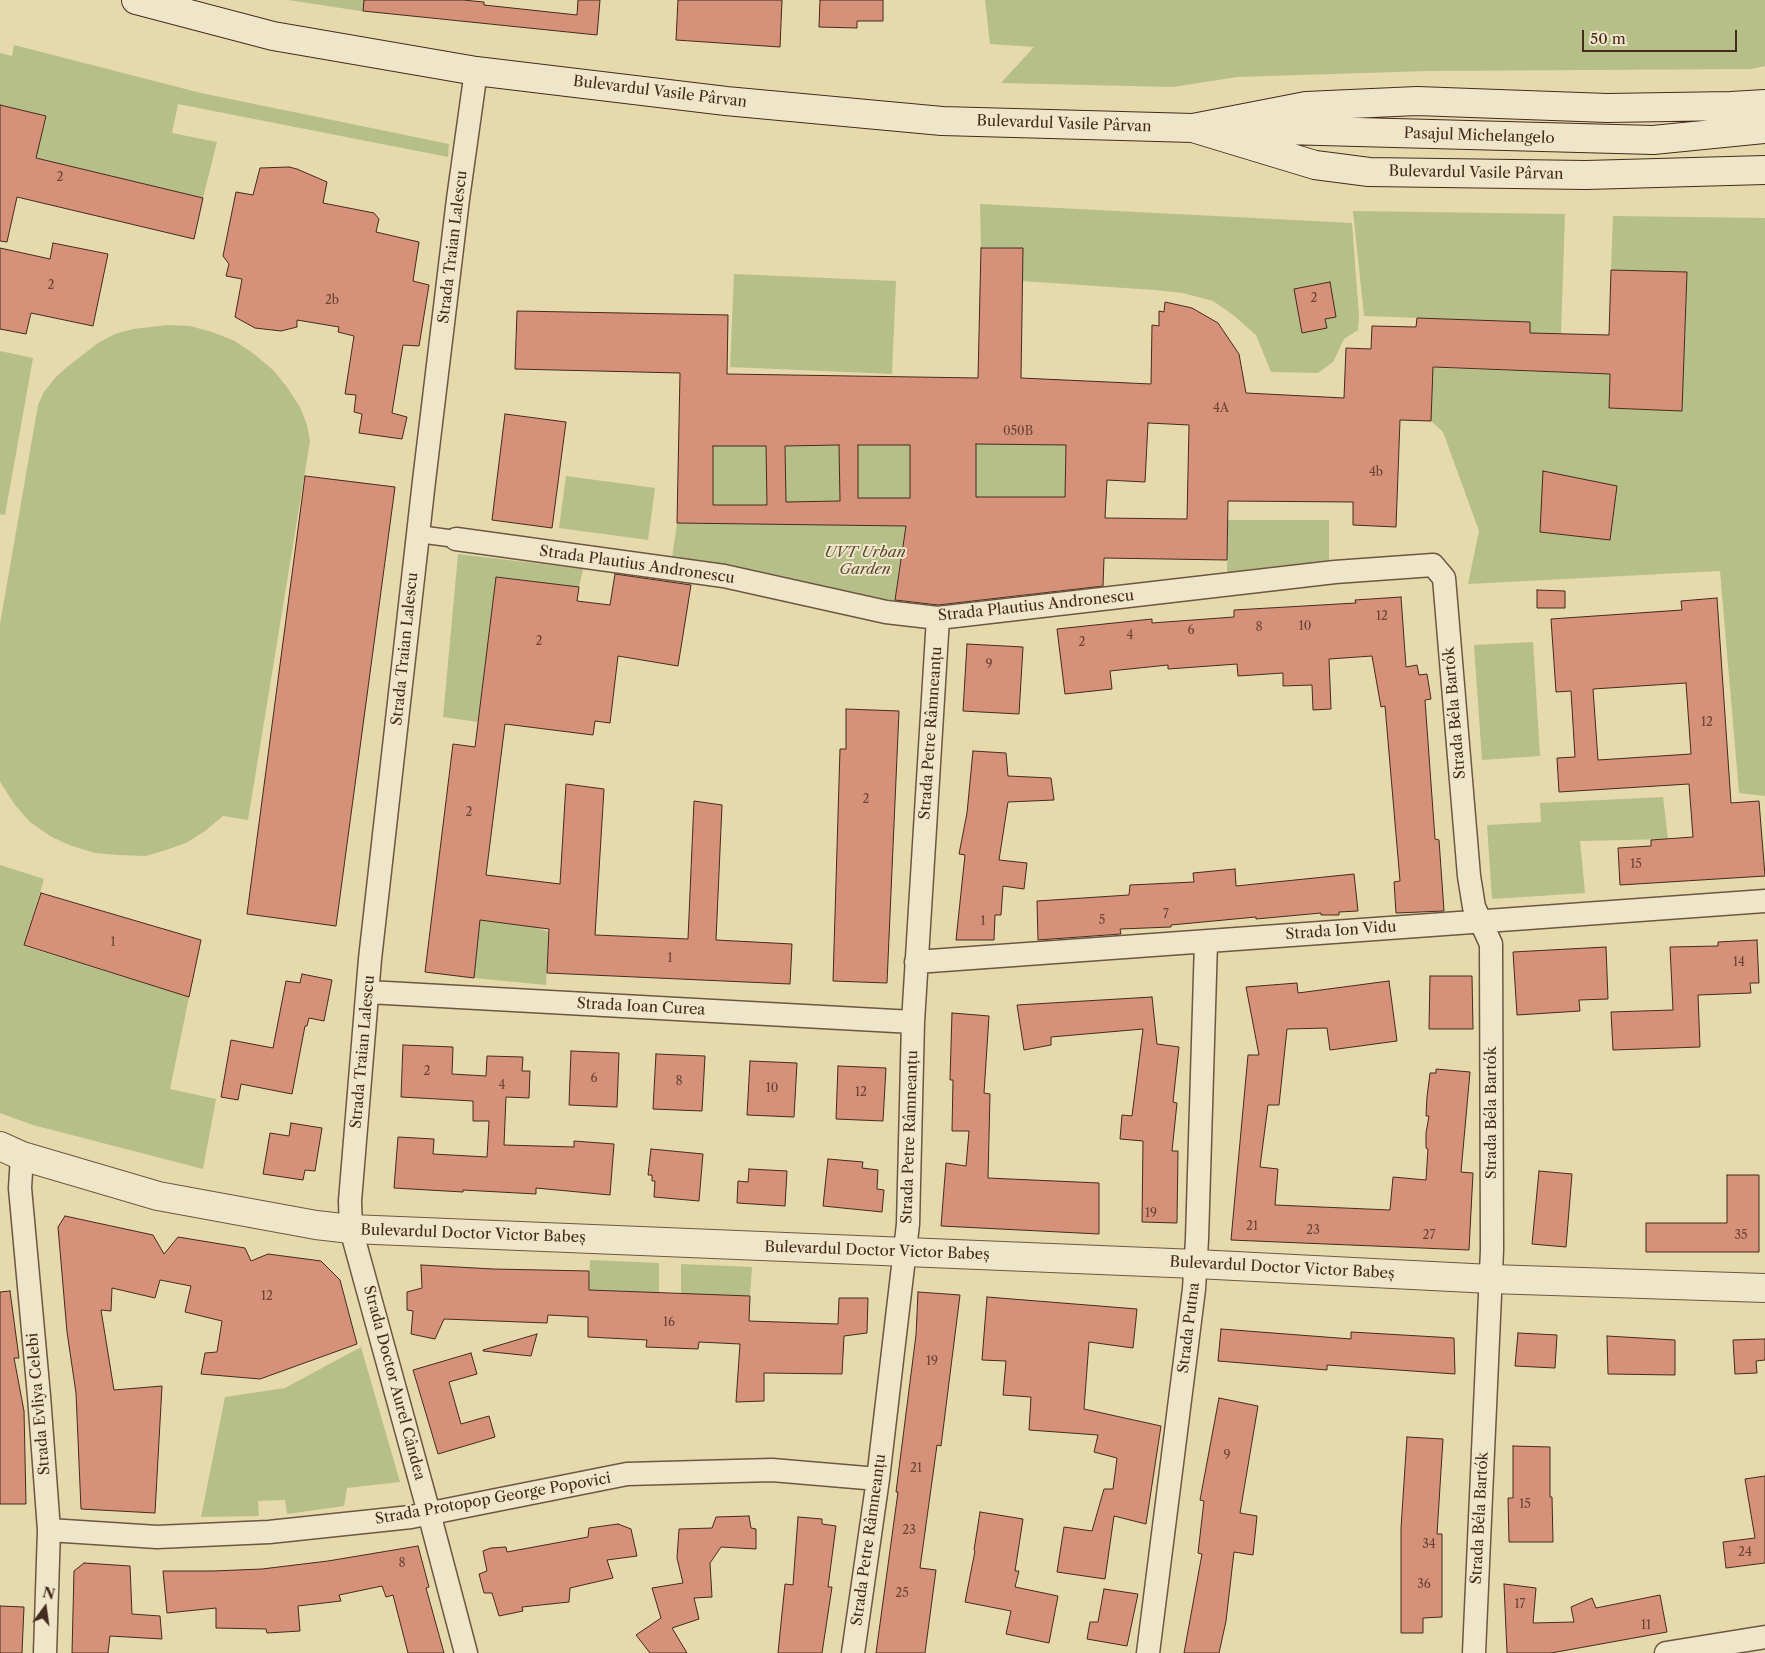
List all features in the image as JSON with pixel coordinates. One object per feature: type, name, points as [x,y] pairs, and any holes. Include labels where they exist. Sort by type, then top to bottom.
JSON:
[{"type":"main road","name":"Bulevardul Vasile Pârvan","points":[[136,0],[273,36],[476,71],[726,101],[942,121],[1192,128],[1306,106],[1417,101],[1607,108],[1765,104]]},
{"type":"main road","name":"Bulevardul Vasile Pârvan","points":[[1192,128],[1316,165],[1369,172],[1586,175],[1765,170]]},
{"type":"main road","name":"Pasajul Michelangelo","points":[[1192,128],[1653,140],[1765,129]]},
{"type":"main road","name":"Bulevardul Doctor Victor Babeș","points":[[11,1151],[158,1196],[307,1224],[351,1228],[1196,1264],[1491,1279],[1765,1288]]},
{"type":"street","name":"Strada Traian Lalescu","points":[[351,1228],[350,1201],[371,950],[458,199],[476,71]]},
{"type":"street","name":"Strada Plautius Andronescu","points":[[418,534],[724,576],[886,612],[938,618],[1336,572],[1433,565],[1444,578]]},
{"type":"street","name":"Strada Béla Bartók","points":[[1444,578],[1469,876],[1474,907],[1482,920],[1491,944],[1491,1279],[1474,1653]]},
{"type":"street","name":"Strada Petre Râmneanțu","points":[[853,1653],[878,1479],[908,1224],[913,1022],[938,618]]},
{"type":"street","name":"Strada Ion Vidu","points":[[916,962],[1765,901]]},
{"type":"street","name":"Strada Putna","points":[[1148,1653],[1196,1264],[1206,942]]},
{"type":"street","name":"Strada Ioan Curea","points":[[368,992],[913,1022]]},
{"type":"street","name":"Strada Evliya Celebi","points":[[11,1151],[20,1188],[49,1530],[45,1653]]},
{"type":"street","name":"Strada Doctor Aurel Cândea","points":[[351,1228],[466,1653]]},
{"type":"street","name":"Strada Protopop George Popovici","points":[[49,1530],[157,1537],[269,1532],[411,1517],[627,1474],[772,1470],[878,1479]]},
{"type":"street","points":[[1666,1653],[1765,1637]]},
{"type":"green space","points":[[288,0],[369,0],[367,12]]},
{"type":"green space","points":[[985,0],[1765,0],[1765,66],[1751,69],[1428,71],[1237,77],[1173,87],[1001,83],[1034,47],[990,44]]},
{"type":"green space","points":[[14,45],[201,93],[449,144],[448,157],[178,104],[172,133],[217,142],[203,198],[36,158],[46,116],[0,105],[0,53],[12,56]]},
{"type":"green space","points":[[980,204],[1352,223],[1359,316],[1358,330],[1344,339],[1333,362],[1318,373],[1271,372],[1256,335],[1232,314],[1213,301],[1183,293],[1155,290],[1022,281],[1023,248],[981,248]]},
{"type":"green space","points":[[1353,211],[1565,214],[1561,334],[1530,333],[1530,322],[1364,316]]},
{"type":"green space","points":[[1613,216],[1765,218],[1765,796],[1739,793],[1720,571],[1468,584],[1479,531],[1443,432],[1431,421],[1432,386],[1408,385],[1408,367],[1610,374],[1609,408],[1682,411],[1687,272],[1611,270]]},
{"type":"green space","points":[[734,274],[896,281],[892,374],[730,367]]},
{"type":"green space","points":[[168,325],[190,326],[212,332],[235,341],[254,354],[273,370],[300,407],[307,425],[310,441],[248,820],[223,816],[205,831],[186,843],[146,856],[95,853],[69,845],[50,836],[30,822],[15,805],[0,781],[0,624],[38,405],[44,392],[67,367],[98,343],[115,334],[133,329]]},
{"type":"green space","points":[[0,351],[33,358],[5,515],[0,514]]},
{"type":"green space","points":[[976,443],[1066,445],[1065,497],[976,497]]},
{"type":"green space","points":[[839,445],[840,501],[786,502],[785,446]]},
{"type":"green space","points":[[858,445],[910,445],[910,498],[858,498]]},
{"type":"green space","points":[[713,446],[766,446],[767,505],[713,505]]},
{"type":"green space","points":[[566,476],[655,488],[648,540],[559,528]]},
{"type":"green space","points":[[1228,520],[1329,520],[1329,563],[1227,576]]},
{"type":"green space","name":"UVT Urban Garden","points":[[677,523],[906,526],[894,604],[745,569],[672,558]]},
{"type":"green space","points":[[458,554],[583,569],[579,587],[496,577],[478,722],[443,717]]},
{"type":"green space","points":[[1533,642],[1540,756],[1482,760],[1474,645]]},
{"type":"green space","points":[[1663,797],[1668,839],[1580,841],[1585,893],[1492,899],[1487,825],[1541,822],[1540,803]]},
{"type":"green space","points":[[0,865],[44,879],[24,946],[189,997],[170,1089],[216,1099],[203,1169],[33,1125],[0,1113]]},
{"type":"green space","points":[[480,920],[536,927],[549,932],[546,985],[474,978]]},
{"type":"green space","points":[[590,1260],[659,1263],[659,1293],[589,1290]]},
{"type":"green space","points":[[681,1264],[752,1267],[750,1296],[681,1294]]},
{"type":"green space","points":[[361,1347],[400,1482],[347,1488],[344,1506],[287,1514],[285,1500],[258,1501],[259,1516],[201,1517],[225,1397],[285,1388]]},
{"type":"building","points":[[364,0],[463,0],[484,2],[484,5],[577,15],[578,0],[600,0],[597,35],[363,11]]},
{"type":"building","points":[[678,0],[782,0],[780,47],[676,40]]},
{"type":"building","points":[[820,0],[883,0],[883,21],[857,21],[857,28],[819,27]]},
{"type":"building","points":[[0,105],[46,116],[36,158],[203,198],[194,239],[17,197],[7,242],[0,241]]},
{"type":"building","points":[[289,167],[327,182],[323,203],[374,213],[379,219],[376,232],[419,242],[413,281],[429,285],[419,346],[403,345],[392,413],[407,417],[402,439],[359,433],[362,414],[354,412],[356,395],[345,394],[354,336],[338,332],[339,327],[297,320],[297,327],[281,331],[255,328],[235,317],[242,279],[226,276],[229,264],[223,256],[236,192],[253,195],[260,168]]},
{"type":"building","points":[[53,243],[108,254],[93,326],[31,313],[26,334],[0,329],[0,248],[50,259]]},
{"type":"building","points":[[981,248],[1023,248],[1021,378],[1151,384],[1152,325],[1159,326],[1159,311],[1164,312],[1165,302],[1192,308],[1218,323],[1239,354],[1246,393],[1344,398],[1346,348],[1371,349],[1372,326],[1416,327],[1417,318],[1530,322],[1530,333],[1609,335],[1611,270],[1687,272],[1682,411],[1609,408],[1610,374],[1433,367],[1431,421],[1400,420],[1396,527],[1353,525],[1353,502],[1228,501],[1227,560],[1104,558],[1103,586],[938,605],[895,600],[906,526],[677,523],[680,373],[515,369],[517,311],[728,315],[727,374],[978,378]],"holes":[[[1148,423],[1189,425],[1187,519],[1105,518],[1107,480],[1145,482]],[[976,444],[1066,445],[1065,497],[976,497]],[[839,445],[840,501],[786,502],[785,446]],[[858,445],[910,445],[910,498],[858,498]],[[713,446],[766,446],[767,505],[713,505]]]},
{"type":"building","points":[[1330,282],[1336,317],[1325,319],[1327,328],[1302,333],[1294,289]]},
{"type":"building","points":[[505,414],[566,422],[552,528],[492,520]]},
{"type":"building","points":[[1543,471],[1617,486],[1610,540],[1540,532]]},
{"type":"building","points":[[305,476],[395,487],[336,926],[247,914]]},
{"type":"building","points":[[615,574],[691,585],[678,666],[618,656],[610,723],[595,721],[593,735],[505,724],[486,875],[560,884],[566,784],[604,789],[595,935],[688,939],[694,801],[722,805],[716,940],[792,944],[790,984],[547,973],[549,929],[480,920],[474,978],[425,972],[453,744],[475,747],[496,577],[579,587],[577,601],[610,605]]},
{"type":"building","points":[[1537,590],[1565,591],[1565,608],[1537,608]]},
{"type":"building","points":[[1401,597],[1406,667],[1417,665],[1419,675],[1427,674],[1431,699],[1425,700],[1435,839],[1439,840],[1444,911],[1396,913],[1394,882],[1400,881],[1385,706],[1381,707],[1372,656],[1329,659],[1331,709],[1313,710],[1312,685],[1283,686],[1283,673],[1238,676],[1237,664],[1168,669],[1168,665],[1110,671],[1112,689],[1065,694],[1057,629],[1152,619],[1152,623],[1234,617],[1234,610],[1356,603],[1355,600]]},
{"type":"building","points":[[1717,598],[1731,803],[1759,801],[1765,876],[1620,885],[1618,848],[1651,846],[1651,840],[1693,837],[1689,784],[1559,792],[1557,758],[1575,757],[1571,691],[1556,692],[1551,619],[1682,610],[1681,601]],"holes":[[[1686,683],[1691,754],[1598,760],[1593,689]]]},
{"type":"building","points":[[967,644],[1023,647],[1019,714],[963,711]]},
{"type":"building","points":[[846,709],[899,711],[887,983],[833,981],[840,749],[846,749]]},
{"type":"building","points":[[973,751],[1006,753],[1008,776],[1051,778],[1054,800],[1008,802],[999,860],[1027,863],[1024,889],[1003,886],[1001,915],[995,915],[994,940],[956,940],[965,855],[959,854],[967,813]]},
{"type":"building","points":[[1235,869],[1236,886],[1354,874],[1358,911],[1339,912],[1339,915],[1321,915],[1321,913],[1256,919],[1256,917],[1171,925],[1171,927],[1120,929],[1121,934],[1038,940],[1037,901],[1129,895],[1130,885],[1194,882],[1193,873]]},
{"type":"building","points":[[41,893],[201,940],[189,997],[24,945]]},
{"type":"building","points":[[1757,940],[1759,983],[1750,983],[1751,993],[1698,995],[1700,1047],[1613,1050],[1611,1012],[1673,1010],[1670,947],[1718,946],[1718,942]]},
{"type":"building","points":[[1606,947],[1608,999],[1579,1000],[1580,1011],[1517,1015],[1513,952]]},
{"type":"building","points":[[302,974],[332,980],[324,1021],[309,1018],[307,1026],[305,1026],[292,1094],[241,1084],[238,1100],[221,1097],[231,1040],[273,1048],[286,981],[300,983]]},
{"type":"building","points":[[1430,976],[1472,976],[1473,1029],[1429,1029]]},
{"type":"building","points":[[1389,981],[1397,1041],[1330,1050],[1327,1028],[1287,1029],[1279,1105],[1268,1105],[1260,1167],[1278,1169],[1275,1205],[1390,1210],[1393,1177],[1426,1180],[1428,1149],[1426,1148],[1426,1133],[1429,1116],[1426,1116],[1430,1073],[1436,1073],[1436,1069],[1470,1072],[1461,1172],[1473,1173],[1469,1250],[1231,1240],[1248,1055],[1259,1055],[1246,987],[1297,983],[1298,993]]},
{"type":"building","points":[[1152,997],[1157,1044],[1179,1047],[1173,1102],[1177,1103],[1172,1151],[1178,1151],[1177,1223],[1142,1222],[1143,1141],[1120,1139],[1122,1115],[1132,1116],[1143,1029],[1051,1037],[1051,1045],[1024,1050],[1017,1005]]},
{"type":"building","points":[[952,1013],[989,1016],[984,1093],[990,1094],[988,1178],[1099,1183],[1099,1234],[941,1226],[946,1163],[966,1166],[969,1131],[952,1131],[953,1080],[950,1080]]},
{"type":"building","points":[[403,1045],[453,1047],[452,1074],[486,1076],[487,1056],[523,1057],[522,1071],[530,1071],[529,1098],[506,1097],[504,1145],[574,1147],[574,1141],[614,1144],[610,1195],[536,1188],[536,1194],[394,1188],[398,1137],[434,1139],[433,1154],[487,1157],[489,1121],[473,1121],[473,1101],[401,1097]]},
{"type":"building","points":[[571,1051],[619,1053],[617,1107],[569,1105]]},
{"type":"building","points":[[656,1054],[705,1056],[702,1111],[653,1109]]},
{"type":"building","points":[[750,1061],[797,1063],[794,1117],[747,1115]]},
{"type":"building","points":[[838,1066],[886,1068],[883,1121],[836,1119]]},
{"type":"building","points":[[291,1123],[322,1128],[315,1171],[305,1170],[303,1180],[263,1174],[270,1133],[289,1136]]},
{"type":"building","points":[[651,1149],[703,1154],[699,1201],[654,1197],[655,1181],[652,1181],[652,1175],[648,1175]]},
{"type":"building","points":[[828,1159],[863,1162],[862,1168],[878,1170],[877,1189],[884,1190],[882,1212],[823,1206]]},
{"type":"building","points":[[749,1169],[787,1171],[785,1206],[737,1203],[738,1181],[748,1182]]},
{"type":"building","points":[[1539,1171],[1572,1174],[1566,1247],[1532,1244]]},
{"type":"building","points":[[1727,1175],[1759,1175],[1759,1252],[1646,1252],[1646,1223],[1727,1223]]},
{"type":"building","points":[[65,1216],[153,1235],[164,1254],[178,1237],[245,1248],[251,1261],[268,1254],[321,1261],[340,1280],[357,1344],[260,1379],[201,1374],[205,1353],[217,1352],[222,1321],[185,1312],[191,1286],[160,1280],[155,1298],[112,1288],[111,1311],[101,1310],[114,1390],[162,1386],[155,1513],[81,1509],[76,1393],[67,1332],[58,1227]]},
{"type":"building","points":[[421,1265],[589,1271],[589,1290],[750,1296],[749,1321],[838,1324],[839,1298],[868,1298],[867,1333],[844,1336],[842,1374],[764,1373],[764,1401],[736,1402],[740,1344],[699,1342],[698,1349],[646,1347],[647,1340],[588,1337],[588,1317],[548,1315],[547,1323],[444,1319],[435,1339],[411,1334],[413,1311],[407,1310],[407,1292],[422,1288]]},
{"type":"building","points":[[10,1291],[19,1358],[14,1358],[24,1411],[26,1504],[0,1504],[0,1292]]},
{"type":"building","points":[[918,1292],[960,1295],[941,1446],[937,1445],[920,1568],[936,1570],[925,1653],[876,1653],[898,1492],[896,1492],[916,1335]]},
{"type":"building","points":[[987,1297],[1137,1309],[1133,1348],[1089,1342],[1084,1409],[1161,1426],[1146,1524],[1114,1516],[1105,1579],[1057,1572],[1064,1527],[1092,1531],[1104,1489],[1113,1489],[1117,1458],[1094,1452],[1098,1435],[1029,1430],[1031,1397],[1003,1395],[1006,1361],[982,1360]]},
{"type":"building","points":[[1221,1329],[1351,1339],[1351,1332],[1454,1338],[1455,1374],[1327,1365],[1327,1370],[1218,1361]]},
{"type":"building","points":[[1518,1333],[1557,1335],[1555,1368],[1515,1366]]},
{"type":"building","points":[[537,1334],[531,1356],[483,1351],[483,1350]]},
{"type":"building","points":[[1607,1336],[1675,1340],[1675,1375],[1608,1374]]},
{"type":"building","points":[[1765,1339],[1765,1360],[1756,1361],[1757,1373],[1735,1374],[1733,1340]]},
{"type":"building","points":[[471,1353],[477,1374],[449,1382],[461,1424],[489,1416],[495,1437],[438,1454],[413,1370]]},
{"type":"building","points":[[1219,1398],[1258,1406],[1240,1513],[1257,1516],[1253,1555],[1234,1552],[1226,1621],[1219,1653],[1184,1653],[1202,1554],[1198,1553],[1204,1501],[1200,1500]]},
{"type":"building","points":[[1407,1437],[1443,1439],[1437,1534],[1442,1534],[1442,1617],[1423,1618],[1423,1633],[1401,1633],[1401,1528]]},
{"type":"building","points":[[1513,1446],[1550,1447],[1550,1497],[1552,1497],[1553,1542],[1509,1542],[1508,1498],[1513,1498]]},
{"type":"building","points":[[1765,1476],[1765,1563],[1726,1568],[1723,1542],[1755,1538],[1745,1479]]},
{"type":"building","points":[[980,1512],[1023,1519],[1015,1571],[1019,1571],[1015,1587],[1058,1596],[1049,1643],[1006,1634],[1011,1611],[965,1602]]},
{"type":"building","points":[[749,1516],[751,1528],[756,1529],[756,1549],[721,1547],[710,1563],[712,1597],[694,1598],[699,1619],[672,1628],[687,1653],[650,1653],[636,1635],[661,1618],[652,1588],[683,1583],[677,1558],[679,1529],[712,1528],[716,1517]]},
{"type":"building","points":[[798,1517],[822,1519],[822,1524],[836,1526],[828,1587],[832,1587],[822,1653],[778,1653],[785,1584],[793,1585]]},
{"type":"building","points":[[618,1524],[631,1529],[637,1556],[607,1560],[613,1578],[570,1588],[569,1602],[522,1607],[523,1611],[499,1616],[492,1593],[484,1593],[479,1574],[487,1571],[483,1551],[491,1548],[506,1547],[507,1552],[588,1537],[589,1528]]},
{"type":"building","points":[[418,1546],[429,1587],[426,1588],[444,1653],[408,1653],[393,1595],[386,1597],[382,1586],[339,1595],[341,1601],[298,1606],[300,1631],[267,1633],[266,1629],[216,1628],[216,1608],[167,1613],[163,1571],[262,1569],[328,1561]]},
{"type":"building","points":[[84,1563],[130,1566],[132,1614],[160,1616],[162,1639],[110,1636],[108,1653],[72,1653],[74,1571]]},
{"type":"building","points":[[1504,1584],[1536,1588],[1533,1623],[1574,1622],[1571,1607],[1592,1598],[1596,1608],[1660,1595],[1667,1632],[1551,1653],[1507,1653]]},
{"type":"building","points":[[1104,1589],[1138,1594],[1127,1646],[1087,1639],[1090,1622],[1098,1622]]},
{"type":"building","points":[[0,1606],[24,1607],[22,1653],[0,1653]]}]
